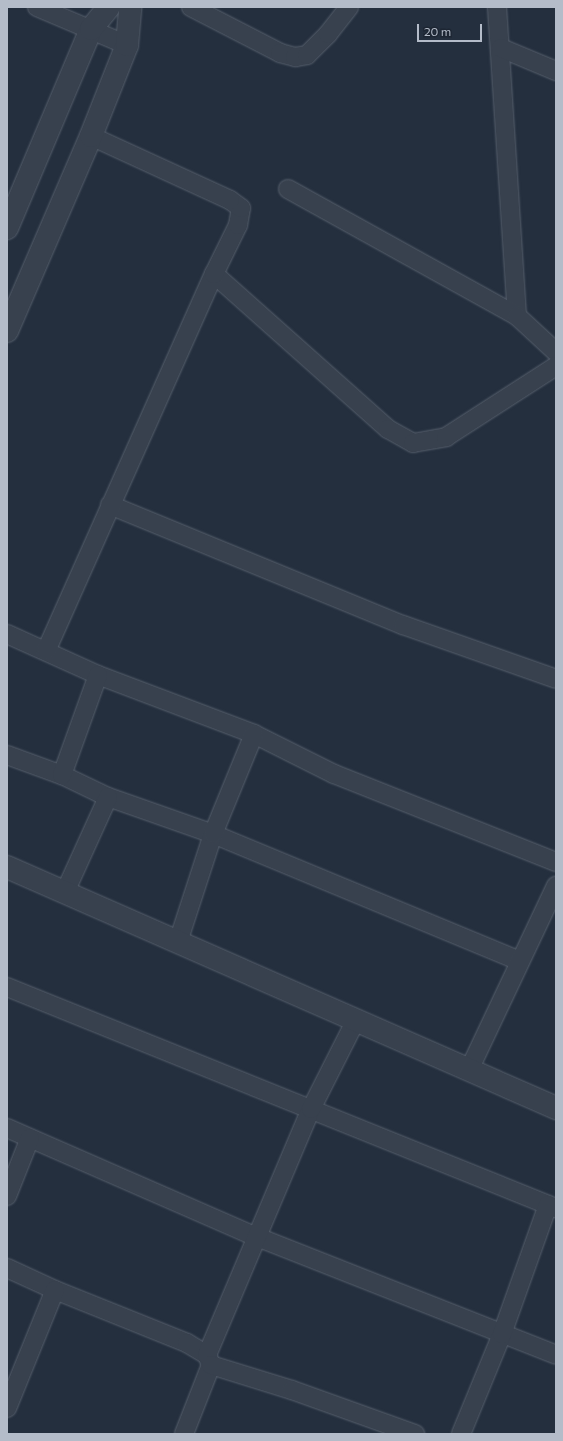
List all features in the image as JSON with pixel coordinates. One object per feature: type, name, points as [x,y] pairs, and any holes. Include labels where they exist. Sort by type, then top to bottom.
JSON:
[{"type":"street","points":[[37,7],[127,45]]},
{"type":"street","points":[[7,228],[91,29],[109,7]]},
{"type":"street","points":[[7,331],[91,136],[127,45],[130,7]]},
{"type":"street","points":[[191,7],[280,53],[295,57],[307,55],[328,34],[350,7]]},
{"type":"street","points":[[497,7],[501,48],[517,316]]},
{"type":"street","points":[[501,48],[556,71]]},
{"type":"street","points":[[46,651],[214,274],[238,225],[241,208],[230,200],[91,136]]},
{"type":"street","points":[[288,189],[517,316],[556,352]]},
{"type":"street","points":[[214,274],[388,429],[413,443],[446,437],[556,366]]},
{"type":"street","points":[[110,506],[403,626],[556,679]]},
{"type":"street","points":[[7,634],[98,674],[254,734],[334,774],[556,862]]},
{"type":"street","points":[[62,775],[98,674]]},
{"type":"street","points":[[178,942],[213,834],[254,734]]},
{"type":"street","points":[[7,755],[62,775],[108,797],[213,834],[519,961]]},
{"type":"street","points":[[66,892],[108,797]]},
{"type":"street","points":[[7,867],[556,1108]]},
{"type":"street","points":[[469,1070],[519,961],[556,886]]},
{"type":"street","points":[[7,987],[552,1207],[461,1434]]},
{"type":"street","points":[[184,1434],[209,1360],[257,1237],[311,1109],[356,1020]]},
{"type":"street","points":[[7,1128],[257,1237],[556,1356]]},
{"type":"street","points":[[7,1196],[30,1138]]},
{"type":"street","points":[[7,1268],[55,1290],[187,1343],[209,1360],[415,1434]]},
{"type":"street","points":[[7,1408],[55,1290]]}]
